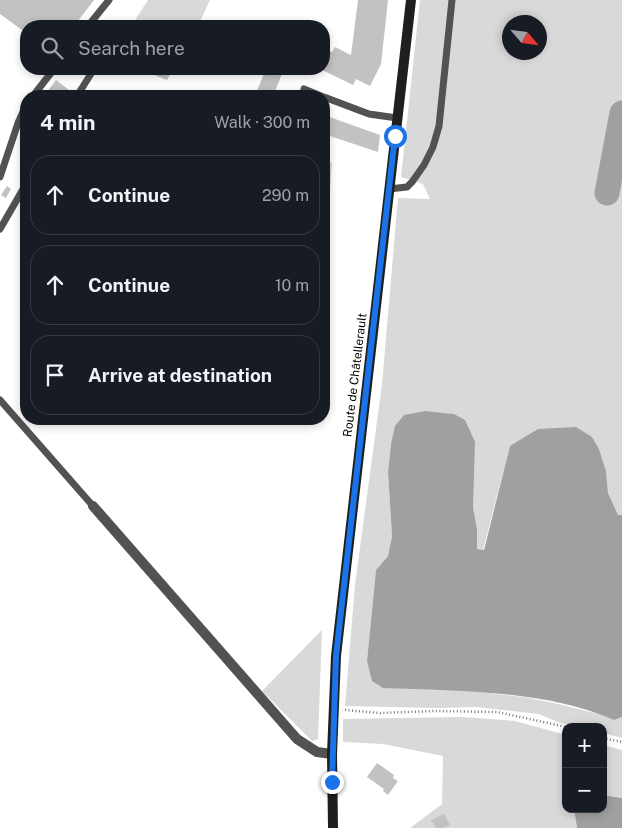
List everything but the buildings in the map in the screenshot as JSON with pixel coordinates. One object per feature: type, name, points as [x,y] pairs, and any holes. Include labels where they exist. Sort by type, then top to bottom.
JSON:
[{"type":"main road","name":"Route de Châtellerault","points":[[333,828],[332,754],[336,656],[411,0]]},
{"type":"street","points":[[94,506],[297,739],[317,752],[332,754]]},
{"type":"lane","points":[[93,20],[109,0]]},
{"type":"lane","points":[[389,189],[407,187],[424,165],[433,147],[439,126],[452,0]]},
{"type":"lane","points":[[38,90],[49,75]]},
{"type":"lane","points":[[81,90],[90,75]]},
{"type":"lane","points":[[330,100],[369,114],[397,118]]},
{"type":"lane","points":[[0,177],[20,118]]},
{"type":"lane","points":[[0,167],[6,159]]},
{"type":"lane","points":[[0,229],[20,194]]},
{"type":"lane","points":[[0,400],[20,423]]},
{"type":"lane","points":[[22,425],[94,506]]},
{"type":"path","points":[[334,709],[380,713],[435,711],[498,712],[562,726]]},
{"type":"path","points":[[607,739],[622,742]]},
{"type":"shaded area","points":[[148,0],[210,0],[201,20],[135,20]]},
{"type":"shaded area","points":[[420,0],[622,0],[622,515],[618,516],[608,493],[606,471],[599,449],[510,446],[483,550],[476,549],[477,529],[454,414],[427,411],[391,444],[388,472],[392,536],[388,556],[376,570],[367,661],[480,692],[524,697],[554,703],[599,714],[614,720],[622,717],[622,738],[607,734],[607,723],[562,724],[539,714],[477,707],[345,706],[355,585],[382,384],[398,198],[430,199],[423,184],[401,177]]},
{"type":"shaded area","points":[[330,163],[332,163],[330,190]]},
{"type":"shaded area","points":[[426,411],[454,414],[465,420],[475,442],[473,507],[477,529],[477,549],[484,550],[510,446],[538,429],[576,427],[592,437],[599,449],[606,471],[608,493],[618,515],[622,515],[622,717],[614,720],[587,710],[530,697],[383,688],[372,681],[367,661],[376,570],[388,556],[392,536],[388,472],[391,444],[395,426],[404,415]]},
{"type":"shaded area","points":[[322,630],[318,739],[312,741],[262,691]]},
{"type":"shaded area","points":[[463,717],[515,721],[562,734],[562,813],[575,813],[577,828],[410,828],[442,804],[443,756],[383,744],[343,742],[343,719]]},
{"type":"shaded area","points":[[607,746],[622,750],[622,798],[607,796]]},
{"type":"shaded area","points":[[607,796],[622,798],[622,828],[577,828],[575,813],[607,813]]},
{"type":"waterway","points":[[607,193],[622,113]]},
{"type":"route","points":[[332,782],[336,656],[395,136]]}]
